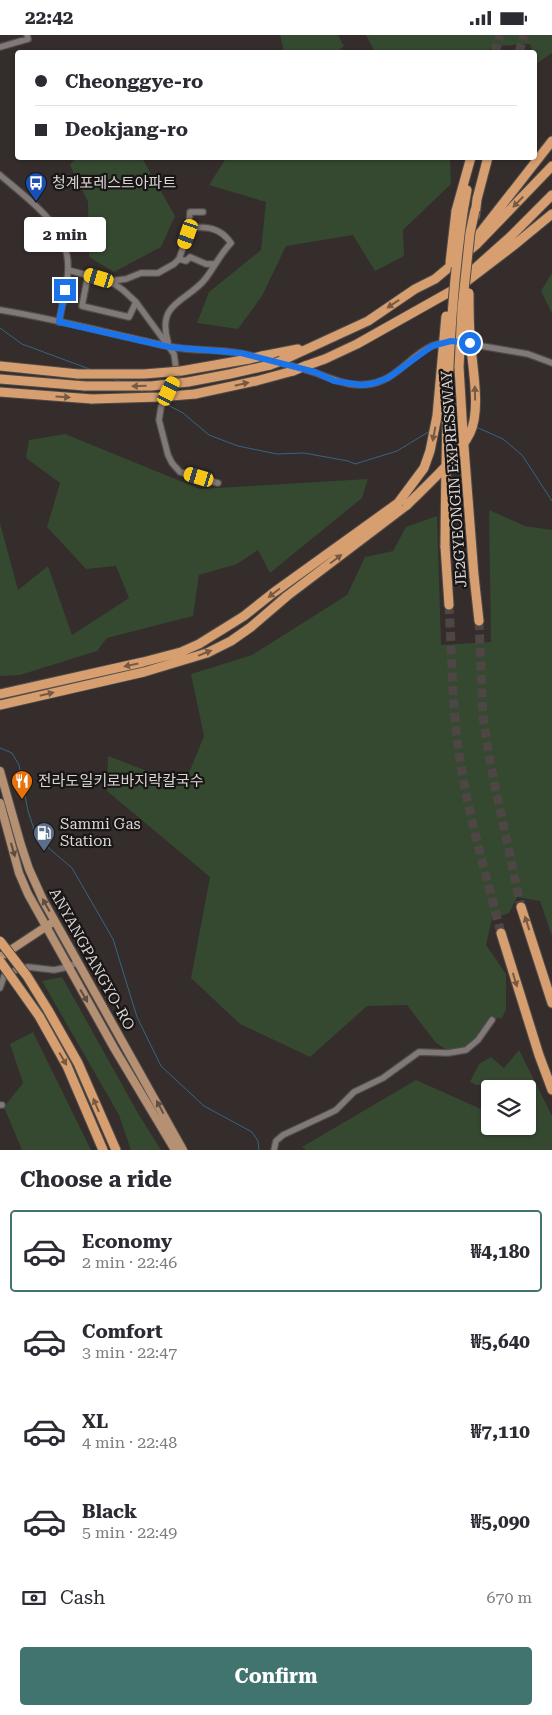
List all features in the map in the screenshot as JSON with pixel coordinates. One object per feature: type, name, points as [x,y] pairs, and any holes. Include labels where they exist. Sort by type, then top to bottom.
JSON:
[{"type":"highway","points":[[0,379],[85,386],[151,386],[230,375],[281,361],[368,321],[415,289],[480,233],[552,141]]},
{"type":"highway","name":"JE2GYEONGIN EXPRESSWAY","points":[[449,605],[445,546],[447,387],[459,211],[471,160]]},
{"type":"highway","name":"JE2GYEONGIN EXPRESSWAY","points":[[479,621],[459,367],[470,233],[487,160]]},
{"type":"highway","points":[[415,289],[435,279],[477,244],[552,167]]},
{"type":"highway","points":[[427,304],[473,270],[552,195]]},
{"type":"highway","points":[[0,705],[144,672],[207,653],[231,641],[251,627],[403,504],[454,458],[471,432],[475,412],[468,288],[475,210]]},
{"type":"highway","points":[[0,694],[143,662],[182,652],[199,644],[244,616],[273,593],[403,504],[410,489],[424,468],[430,451],[437,416],[459,211]]},
{"type":"highway","points":[[0,392],[92,399],[142,398],[195,394],[293,371],[357,344],[462,285],[552,214]]},
{"type":"highway","points":[[0,366],[78,374],[179,373],[318,345]]},
{"type":"highway","points":[[0,397],[36,395]]},
{"type":"highway","points":[[522,907],[552,1003]]},
{"type":"highway","points":[[501,933],[539,1055],[552,1090]]},
{"type":"highway","points":[[0,941],[27,976],[78,1063],[116,1150]]},
{"type":"highway","points":[[0,959],[39,1016],[67,1066],[103,1150]]},
{"type":"main road","name":"ANYANGPANGYO-RO","points":[[0,771],[29,869],[43,900],[183,1150]]},
{"type":"main road","name":"ANYANGPANGYO-RO","points":[[0,803],[28,894],[114,1048],[175,1150]]},
{"type":"main road","points":[[0,959],[55,921]]},
{"type":"street","points":[[0,47],[28,39],[27,35]]},
{"type":"street","points":[[0,175],[50,220],[66,246],[68,269],[59,322]]},
{"type":"street","points":[[68,269],[110,281],[126,279],[142,273],[158,273],[179,259],[190,227],[190,212],[203,212]]},
{"type":"street","points":[[169,347],[165,333],[166,319],[170,310],[178,300],[205,279],[221,257],[222,252],[231,243],[227,237],[216,229],[190,227]]},
{"type":"street","points":[[179,259],[186,261],[190,257],[206,264],[215,264]]},
{"type":"street","points":[[88,275],[82,307],[129,317],[136,302]]},
{"type":"street","points":[[110,281],[136,302],[174,354],[179,373],[161,407],[159,420],[168,455],[172,463],[180,472],[218,483]]},
{"type":"street","points":[[0,310],[169,347],[241,353],[315,372],[334,381],[362,385],[388,378],[425,350],[451,341],[528,354],[552,363]]},
{"type":"street","points":[[0,988],[2,976],[16,970],[28,967],[54,970],[68,967],[78,962]]},
{"type":"street","points":[[274,1150],[276,1141],[283,1135],[336,1110],[354,1092],[383,1078],[419,1052],[448,1053],[466,1050],[478,1040],[492,1020]]},
{"type":"green space","points":[[280,35],[338,35],[344,46],[339,50],[284,50]]},
{"type":"green space","points":[[366,35],[552,35],[552,53],[537,63],[537,50],[532,50],[530,44],[497,46],[488,50],[374,50]]},
{"type":"green space","points":[[74,160],[143,160],[175,216],[161,247],[114,272],[89,257],[88,202],[70,165]]},
{"type":"green space","points":[[225,160],[450,160],[451,184],[403,230],[404,256],[375,271],[353,235],[286,246],[262,296],[238,329],[197,323],[209,292],[261,250],[266,202],[209,185]]},
{"type":"green space","points":[[552,273],[552,313],[541,291]]},
{"type":"green space","points":[[65,434],[200,489],[368,479],[362,498],[270,573],[258,550],[237,564],[199,575],[193,616],[107,638],[97,651],[20,675],[0,676],[0,523],[18,590],[48,566],[72,635],[129,598],[116,566],[86,569],[47,527],[60,483],[26,458],[29,440]]},
{"type":"green space","points":[[489,510],[525,526],[552,530],[552,936],[540,901],[517,897],[509,913],[492,919],[486,945],[506,974],[506,1009],[502,1018],[495,1019],[480,1040],[468,1049],[447,1050],[436,1043],[407,1005],[367,1006],[310,1057],[240,1024],[191,978],[210,877],[107,791],[108,756],[184,785],[204,736],[191,674],[252,655],[347,595],[365,557],[393,551],[406,527],[437,516],[441,645],[491,642]]},
{"type":"green space","points":[[62,977],[139,1115],[161,1150],[131,1150],[119,1115],[42,981]]},
{"type":"green space","points":[[33,1032],[91,1150],[22,1150],[4,1107],[23,1083],[10,1044]]},
{"type":"green space","points":[[519,1050],[534,1080],[481,1080],[481,1085],[470,1082],[479,1064],[491,1057],[504,1068]]},
{"type":"green space","points":[[416,1080],[481,1109],[481,1135],[536,1135],[536,1084],[552,1116],[552,1150],[306,1150],[302,1147]]},
{"type":"waterway","points":[[0,328],[22,344],[92,370]]},
{"type":"waterway","points":[[114,379],[122,382]]},
{"type":"waterway","points":[[139,390],[147,394]]},
{"type":"waterway","points":[[166,404],[183,413],[209,435],[238,446],[277,454],[304,453],[355,464],[397,451],[430,431]]},
{"type":"waterway","points":[[450,420],[453,418],[458,420]]},
{"type":"waterway","points":[[476,427],[503,439],[522,455],[552,501]]},
{"type":"waterway","points":[[0,748],[12,753],[19,765],[28,811],[34,829],[45,845],[72,868],[113,939],[137,1017],[161,1066],[204,1106],[252,1132],[258,1141],[259,1150]]},
{"type":"tunnel","points":[[496,50],[500,35]]},
{"type":"tunnel","points":[[520,50],[524,35]]},
{"type":"tunnel","points":[[449,605],[459,754],[472,822],[501,933]]},
{"type":"tunnel","points":[[479,621],[483,717],[491,767],[521,907]]},
{"type":"place","name":"청계포레스트아파트","points":[[36,202]]},
{"type":"place","name":"전라도일키로바지락칼국수","points":[[22,800]]},
{"type":"place","name":"Sammi Gas Station","points":[[44,852]]},
{"type":"route","points":[[65,290],[59,322],[128,336],[169,347],[241,353],[315,372],[334,381],[347,384],[362,385],[388,378],[432,346],[451,341],[470,343]]}]
